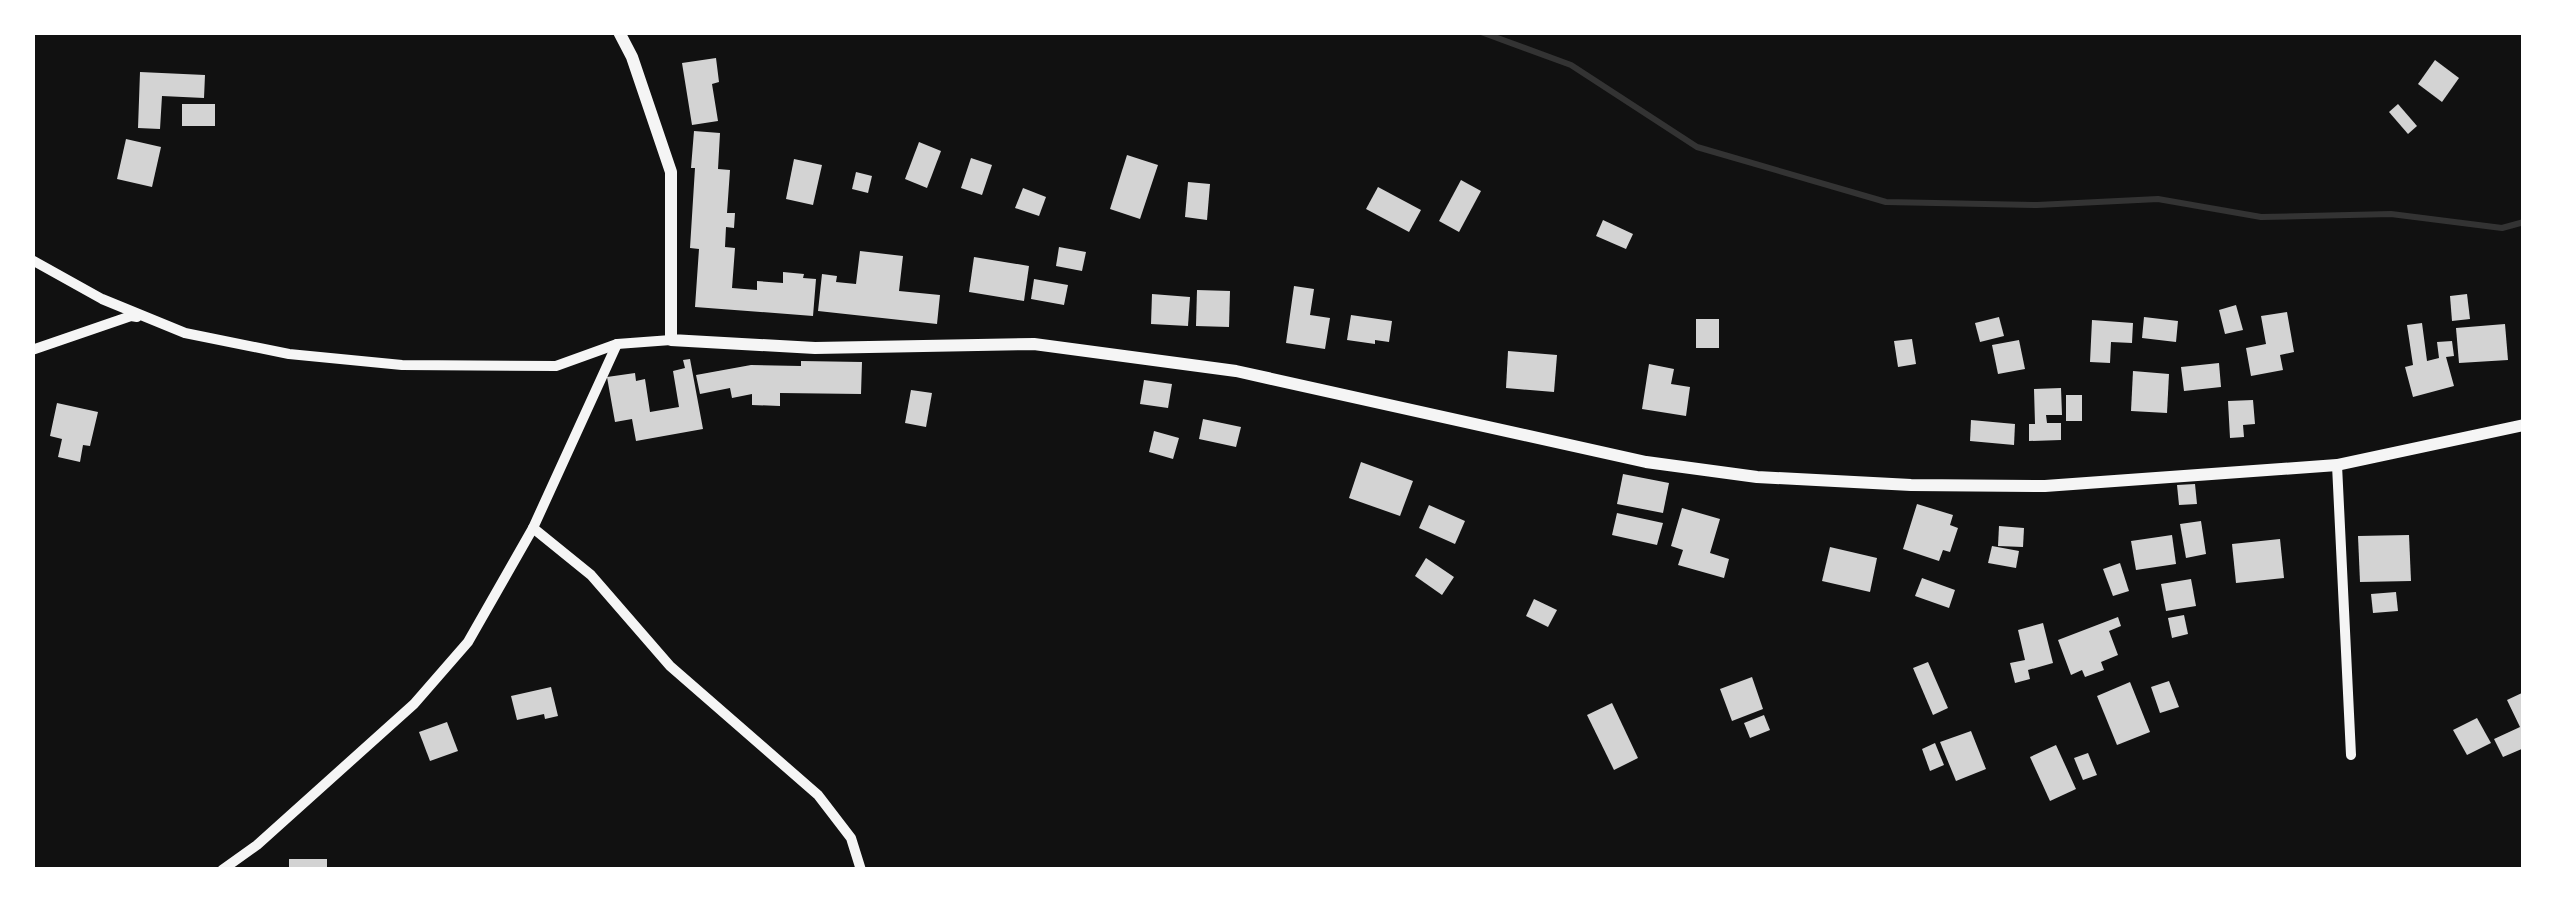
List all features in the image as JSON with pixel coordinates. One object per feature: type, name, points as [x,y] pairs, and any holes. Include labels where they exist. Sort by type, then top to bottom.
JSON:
[{"type":"street","points":[[619,32],[632,57],[671,172],[671,340]]},
{"type":"street","points":[[32,260],[102,299],[185,333]]},
{"type":"street","points":[[32,350],[131,316],[185,333],[288,354],[402,366],[556,366],[617,344],[671,340],[815,348],[1034,344],[1236,371],[1646,462],[1757,477],[1912,485],[2044,486],[2337,465],[2524,425]]},
{"type":"street","points":[[224,870],[414,704],[468,642],[533,528],[617,344]]},
{"type":"street","points":[[2337,465],[2350,755]]},
{"type":"street","points":[[533,528],[591,576],[670,666],[818,795],[852,838],[861,870]]},
{"type":"building","points":[[716,58],[719,82],[712,84],[718,121],[692,125],[682,63]]},
{"type":"building","points":[[2435,60],[2459,78],[2442,102],[2418,84]]},
{"type":"building","points":[[140,72],[205,75],[204,98],[162,96],[160,129],[138,128]]},
{"type":"building","points":[[182,104],[215,104],[215,126],[182,126]]},
{"type":"building","points":[[2398,104],[2417,126],[2408,134],[2389,112]]},
{"type":"building","points":[[694,131],[720,133],[718,169],[730,170],[727,213],[735,213],[734,228],[726,227],[725,247],[735,248],[732,288],[757,290],[757,281],[783,283],[783,272],[804,274],[803,278],[816,279],[813,316],[695,307],[699,249],[690,248]]},
{"type":"building","points":[[126,139],[161,147],[152,187],[117,179]]},
{"type":"building","points":[[919,142],[941,151],[927,188],[905,179]]},
{"type":"building","points":[[1127,155],[1158,165],[1140,219],[1110,209]]},
{"type":"building","points":[[971,158],[992,165],[982,195],[961,188]]},
{"type":"building","points":[[794,159],[822,165],[813,205],[786,199]]},
{"type":"building","points":[[856,172],[872,176],[868,193],[852,189]]},
{"type":"building","points":[[1461,180],[1481,191],[1459,232],[1439,221]]},
{"type":"building","points":[[1188,182],[1210,184],[1207,220],[1185,217]]},
{"type":"building","points":[[1378,187],[1421,210],[1409,232],[1366,209]]},
{"type":"building","points":[[1023,188],[1046,197],[1039,216],[1015,208]]},
{"type":"building","points":[[1603,220],[1633,234],[1626,249],[1596,236]]},
{"type":"building","points":[[1059,247],[1086,252],[1082,271],[1056,266]]},
{"type":"building","points":[[860,251],[903,256],[899,291],[940,295],[937,324],[818,311],[822,274],[837,276],[836,282],[856,284]]},
{"type":"building","points":[[974,257],[1029,266],[1024,301],[969,292]]},
{"type":"building","points":[[1034,279],[1068,285],[1064,305],[1031,299]]},
{"type":"building","points":[[1294,286],[1314,289],[1310,315],[1330,318],[1325,349],[1286,343]]},
{"type":"building","points":[[1197,290],[1230,291],[1229,327],[1196,326]]},
{"type":"building","points":[[1152,294],[1190,297],[1188,326],[1151,324]]},
{"type":"building","points":[[2467,294],[2470,319],[2452,321],[2450,296]]},
{"type":"building","points":[[2236,305],[2243,330],[2225,334],[2219,310]]},
{"type":"building","points":[[2287,312],[2294,352],[2280,355],[2283,370],[2251,376],[2246,348],[2266,344],[2261,316]]},
{"type":"building","points":[[1351,315],[1392,321],[1389,342],[1347,340]]},
{"type":"building","points":[[1999,317],[2004,336],[1980,342],[1975,323]]},
{"type":"building","points":[[2144,317],[2178,321],[2176,342],[2142,338]]},
{"type":"building","points":[[1696,319],[1719,319],[1719,348],[1696,348]]},
{"type":"building","points":[[2092,320],[2133,323],[2132,343],[2111,342],[2110,363],[2090,362]]},
{"type":"building","points":[[2422,323],[2427,361],[2439,358],[2437,342],[2452,341],[2454,356],[2446,357],[2454,386],[2413,397],[2405,367],[2413,365],[2407,325]]},
{"type":"building","points":[[2505,324],[2508,360],[2459,363],[2456,328]]},
{"type":"building","points":[[1912,339],[1916,364],[1898,367],[1894,341]]},
{"type":"building","points":[[2019,340],[2025,369],[1998,374],[1992,345]]},
{"type":"building","points":[[1508,351],[1557,355],[1554,392],[1506,388]]},
{"type":"building","points":[[690,359],[703,429],[636,441],[632,419],[615,422],[607,377],[635,373],[636,381],[645,379],[650,412],[679,407],[673,371],[685,368],[683,360]]},
{"type":"building","points":[[801,361],[862,362],[861,394],[780,393],[780,406],[752,405],[752,394],[732,398],[730,388],[700,394],[696,375],[751,365],[801,366]]},
{"type":"building","points":[[2219,363],[2221,387],[2184,391],[2181,367]]},
{"type":"building","points":[[1649,364],[1674,369],[1671,384],[1690,387],[1686,416],[1642,409]]},
{"type":"building","points":[[2133,371],[2169,374],[2167,413],[2131,411]]},
{"type":"building","points":[[1144,380],[1172,384],[1168,408],[1140,404]]},
{"type":"building","points":[[2061,388],[2062,415],[2046,415],[2047,423],[2061,423],[2061,440],[2029,441],[2029,424],[2035,424],[2034,389]]},
{"type":"building","points":[[911,390],[932,393],[926,427],[905,423]]},
{"type":"building","points":[[2066,395],[2082,395],[2082,421],[2066,421]]},
{"type":"building","points":[[2253,400],[2255,424],[2243,425],[2244,437],[2230,438],[2228,401]]},
{"type":"building","points":[[57,403],[98,412],[90,446],[83,445],[80,462],[58,457],[62,439],[50,436]]},
{"type":"building","points":[[1203,419],[1241,427],[1236,447],[1199,439]]},
{"type":"building","points":[[1971,420],[2015,424],[2014,445],[1970,441]]},
{"type":"building","points":[[1154,431],[1179,438],[1173,459],[1149,452]]},
{"type":"building","points":[[1361,462],[1413,481],[1400,516],[1349,498]]},
{"type":"building","points":[[1623,474],[1669,483],[1663,513],[1617,504]]},
{"type":"building","points":[[2195,484],[2197,504],[2179,505],[2177,485]]},
{"type":"building","points":[[1917,504],[1953,515],[1950,525],[1958,528],[1950,552],[1943,550],[1939,561],[1903,549]]},
{"type":"building","points":[[1429,505],[1465,521],[1455,544],[1419,528]]},
{"type":"building","points":[[1682,508],[1720,519],[1710,553],[1729,559],[1724,578],[1678,565],[1683,550],[1671,546]]},
{"type":"building","points":[[1617,513],[1663,523],[1657,545],[1612,535]]},
{"type":"building","points":[[2201,521],[2206,554],[2186,558],[2180,524]]},
{"type":"building","points":[[1999,526],[2024,528],[2023,547],[1998,546]]},
{"type":"building","points":[[2172,535],[2176,564],[2136,570],[2131,541]]},
{"type":"building","points":[[2409,535],[2411,581],[2360,582],[2358,536]]},
{"type":"building","points":[[2280,539],[2284,578],[2236,583],[2232,544]]},
{"type":"building","points":[[1992,546],[2019,551],[2016,568],[1988,563]]},
{"type":"building","points":[[1830,547],[1877,558],[1870,592],[1822,581]]},
{"type":"building","points":[[1426,558],[1454,577],[1442,595],[1415,576]]},
{"type":"building","points":[[2120,563],[2129,591],[2113,596],[2103,569]]},
{"type":"building","points":[[1922,578],[1955,590],[1949,608],[1915,596]]},
{"type":"building","points":[[2191,579],[2196,606],[2166,611],[2161,584]]},
{"type":"building","points":[[2396,592],[2398,611],[2373,613],[2371,594]]},
{"type":"building","points":[[1534,599],[1557,610],[1548,627],[1526,616]]},
{"type":"building","points":[[2184,615],[2188,634],[2172,638],[2168,618]]},
{"type":"building","points":[[2118,617],[2121,626],[2109,631],[2118,655],[2101,662],[2104,670],[2085,677],[2082,670],[2071,675],[2058,640]]},
{"type":"building","points":[[2043,623],[2053,663],[2028,670],[2030,679],[2015,683],[2010,663],[2025,660],[2018,630]]},
{"type":"building","points":[[1928,662],[1948,708],[1933,715],[1913,668]]},
{"type":"building","points":[[1752,677],[1763,709],[1732,721],[1720,689]]},
{"type":"building","points":[[2169,681],[2179,707],[2160,713],[2151,687]]},
{"type":"building","points":[[2130,682],[2150,732],[2117,745],[2097,696]]},
{"type":"building","points":[[551,687],[558,716],[545,719],[544,714],[517,720],[511,696]]},
{"type":"building","points":[[2524,692],[2524,748],[2503,757],[2494,739],[2520,727],[2507,700]]},
{"type":"building","points":[[1612,703],[1638,758],[1614,770],[1587,715]]},
{"type":"building","points":[[1764,715],[1770,730],[1750,738],[1744,723]]},
{"type":"building","points":[[2477,718],[2491,743],[2467,755],[2453,730]]},
{"type":"building","points":[[447,722],[458,751],[430,761],[419,732]]},
{"type":"building","points":[[1971,731],[1986,769],[1956,781],[1940,742]]},
{"type":"building","points":[[1935,743],[1944,765],[1930,771],[1922,749]]},
{"type":"building","points":[[2056,745],[2076,789],[2050,801],[2030,757]]},
{"type":"building","points":[[2088,753],[2097,775],[2083,780],[2074,758]]},
{"type":"building","points":[[289,859],[327,859],[327,870],[289,870]]},
{"type":"waterway","points":[[1481,32],[1571,65],[1697,147],[1886,202],[2037,205],[2158,199],[2261,217],[2391,214],[2502,228],[2524,222]]}]
